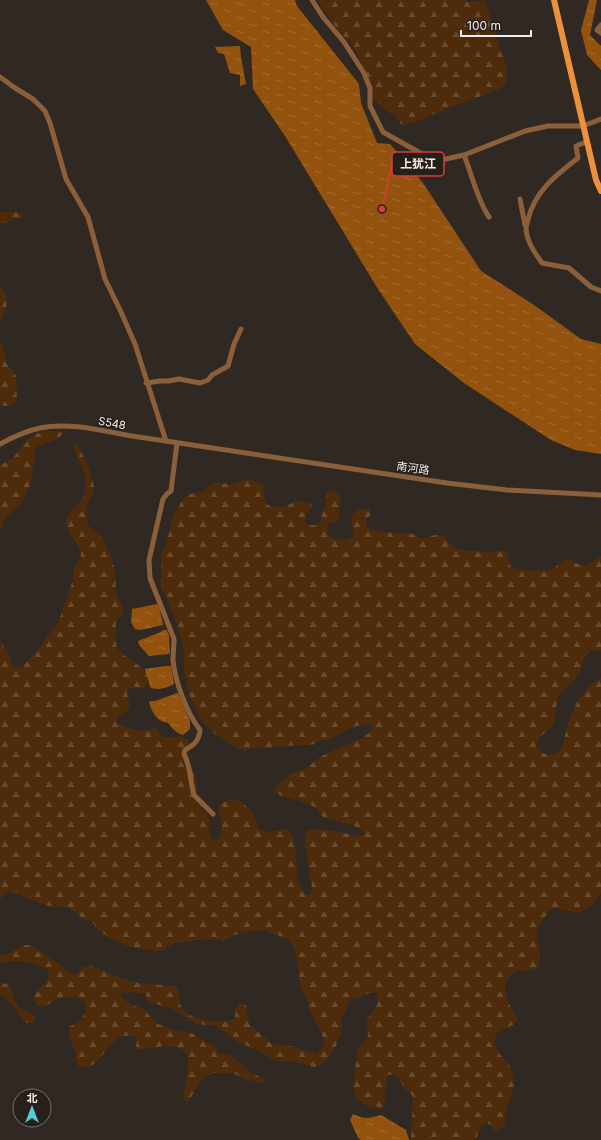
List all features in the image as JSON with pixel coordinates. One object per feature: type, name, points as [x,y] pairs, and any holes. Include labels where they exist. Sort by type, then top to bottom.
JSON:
[{"type":"main road","points":[[554,0],[582,126],[596,180],[601,191]]},
{"type":"street","points":[[312,0],[323,17],[344,42],[364,74],[370,88],[370,106],[382,132],[431,160],[446,159],[464,155],[525,131],[548,126],[582,126],[601,118]]},
{"type":"street","points":[[601,25],[597,30],[601,33]]},
{"type":"street","points":[[0,77],[33,99],[45,111],[50,123],[66,179],[88,217],[105,279],[135,344],[146,383],[166,441]]},
{"type":"street","points":[[526,229],[530,213],[537,196],[554,176],[578,158],[576,146],[586,142]]},
{"type":"street","points":[[464,155],[481,206],[489,217]]},
{"type":"street","points":[[520,199],[530,245],[542,263],[569,268],[591,287],[601,291]]},
{"type":"street","points":[[146,383],[160,381],[169,382],[179,379],[200,384],[208,380],[212,375],[228,366],[234,344],[241,329]]},
{"type":"street","name":"S548","points":[[0,444],[29,430],[58,426],[87,428],[222,449]]},
{"type":"street","points":[[178,443],[171,491],[164,499],[149,560],[150,578],[174,639],[175,648],[173,660],[179,687],[194,722],[200,730],[200,735],[196,743],[185,750],[184,754],[190,768],[194,795],[213,814]]},
{"type":"street","name":"南河路","points":[[222,449],[447,483],[507,490],[601,495]]},
{"type":"green space","points":[[317,0],[485,1],[506,66],[507,82],[500,89],[412,123],[403,125],[396,116],[375,101],[372,85],[353,46],[338,30]]},
{"type":"green space","points":[[0,212],[15,212],[24,215],[22,218],[0,224]]},
{"type":"green space","points":[[0,286],[6,296],[7,304],[0,323]]},
{"type":"green space","points":[[0,340],[5,353],[6,363],[16,376],[17,401],[10,406],[0,405]]},
{"type":"green space","points":[[58,431],[63,433],[58,439],[42,444],[36,448],[30,486],[21,504],[8,515],[3,523],[0,533],[0,464],[13,458],[31,437],[38,433]]},
{"type":"green space","points":[[74,444],[78,445],[83,455],[94,487],[94,493],[87,505],[88,525],[102,537],[114,567],[116,577],[116,594],[123,611],[123,614],[116,621],[117,646],[122,653],[140,666],[148,676],[148,682],[144,688],[128,688],[127,693],[130,707],[118,717],[117,722],[138,731],[156,728],[163,737],[176,736],[188,740],[190,744],[186,753],[187,761],[192,767],[197,786],[197,797],[202,810],[209,816],[209,832],[214,841],[219,838],[222,826],[219,805],[233,800],[237,800],[244,804],[250,810],[261,830],[271,832],[286,829],[292,834],[297,874],[301,889],[306,895],[311,893],[312,888],[305,845],[306,832],[309,830],[329,830],[358,836],[364,835],[363,832],[354,826],[324,817],[315,807],[279,795],[274,789],[291,774],[305,769],[322,756],[363,738],[371,731],[371,725],[366,724],[353,727],[328,740],[319,741],[312,745],[267,748],[257,747],[245,750],[239,749],[216,735],[200,718],[189,694],[184,671],[184,648],[166,596],[162,591],[161,582],[162,552],[165,547],[174,515],[184,498],[190,494],[205,491],[213,483],[232,484],[247,479],[263,485],[265,501],[272,507],[284,507],[296,501],[310,503],[312,505],[305,516],[305,521],[307,525],[315,525],[321,521],[322,513],[326,505],[326,494],[330,490],[339,495],[340,498],[339,518],[336,522],[329,523],[327,528],[329,536],[336,540],[349,539],[352,537],[354,530],[352,515],[360,510],[369,509],[371,514],[366,520],[367,528],[381,532],[413,534],[421,539],[435,535],[442,535],[451,545],[458,549],[470,551],[493,552],[503,550],[508,554],[510,566],[513,568],[548,570],[554,568],[565,559],[585,565],[592,563],[601,556],[601,651],[593,650],[588,652],[584,658],[580,673],[559,696],[555,720],[550,729],[540,737],[536,747],[547,755],[555,754],[559,751],[563,745],[567,726],[577,702],[591,684],[601,678],[601,893],[590,907],[582,911],[571,912],[555,908],[549,910],[536,932],[540,953],[539,965],[534,970],[516,971],[511,975],[506,983],[506,997],[518,1020],[513,1025],[498,1032],[494,1043],[498,1052],[509,1065],[514,1081],[513,1091],[507,1107],[505,1124],[499,1131],[494,1130],[492,1126],[487,1123],[479,1130],[477,1140],[411,1140],[413,1097],[404,1087],[399,1078],[393,1074],[388,1075],[387,1077],[384,1106],[382,1110],[369,1107],[355,1097],[353,1085],[355,1067],[359,1048],[368,1036],[367,1019],[374,1010],[378,1001],[376,993],[369,993],[359,998],[350,1000],[342,1017],[341,1033],[336,1046],[328,1058],[319,1066],[314,1067],[296,1062],[277,1061],[238,1042],[217,1026],[197,1024],[171,1008],[147,1002],[146,995],[142,993],[122,992],[120,994],[121,996],[128,1003],[145,1010],[156,1023],[174,1030],[194,1034],[213,1045],[219,1053],[231,1055],[251,1073],[265,1079],[265,1083],[244,1079],[233,1073],[213,1073],[202,1079],[189,1100],[185,1102],[184,1095],[188,1061],[186,1053],[183,1049],[164,1046],[139,1050],[136,1049],[137,1037],[126,1036],[118,1038],[96,1063],[89,1066],[80,1067],[76,1063],[76,1054],[69,1034],[69,1028],[79,1021],[85,1012],[86,1004],[83,1000],[68,997],[59,999],[45,1006],[36,1005],[34,996],[47,981],[49,977],[48,970],[25,962],[0,962],[0,955],[10,953],[22,945],[30,945],[55,961],[71,974],[78,974],[82,967],[91,966],[120,978],[138,983],[174,986],[178,989],[179,1001],[182,1008],[196,1018],[214,1021],[232,1020],[235,1018],[236,1008],[239,1003],[244,1004],[247,1007],[248,1021],[251,1026],[272,1044],[295,1047],[316,1054],[324,1044],[324,1039],[309,1008],[306,996],[301,988],[295,951],[293,944],[288,939],[264,930],[256,930],[234,935],[225,940],[205,939],[174,943],[164,950],[154,951],[130,947],[109,938],[96,928],[92,921],[83,919],[70,908],[48,906],[18,893],[7,892],[0,899],[0,642],[7,650],[12,666],[17,668],[22,667],[40,648],[58,623],[72,583],[74,568],[81,557],[79,548],[69,532],[66,523],[68,515],[84,497],[85,492],[84,473]]},
{"type":"green space","points":[[0,982],[9,985],[15,1001],[20,1008],[35,1016],[33,1023],[26,1023],[8,1000],[0,995]]},
{"type":"water","points":[[206,0],[295,0],[297,6],[359,84],[361,103],[377,143],[390,144],[423,183],[481,271],[534,305],[581,339],[601,344],[601,454],[575,450],[551,440],[464,383],[415,344],[378,289],[285,136],[253,89],[251,47],[223,30]]},
{"type":"water","points":[[589,0],[597,0],[590,35],[601,46],[601,70],[587,55],[581,30]]},
{"type":"water","points":[[240,46],[246,84],[240,86],[240,75],[230,73],[224,54],[218,53],[215,47]]},
{"type":"water","points":[[157,604],[163,625],[141,630],[135,629],[131,622],[132,609]]},
{"type":"water","points":[[163,630],[167,630],[169,636],[170,653],[149,656],[139,645],[138,641]]},
{"type":"water","points":[[171,666],[174,683],[173,685],[159,689],[150,687],[145,669]]},
{"type":"water","points":[[177,693],[190,721],[190,729],[183,735],[176,732],[168,723],[158,718],[149,703],[150,701],[155,701]]},
{"type":"water","points":[[353,1114],[367,1118],[381,1115],[406,1130],[409,1140],[361,1140],[358,1138],[350,1120]]},
{"type":"place","name":"上犹江","points":[[382,209]]}]
